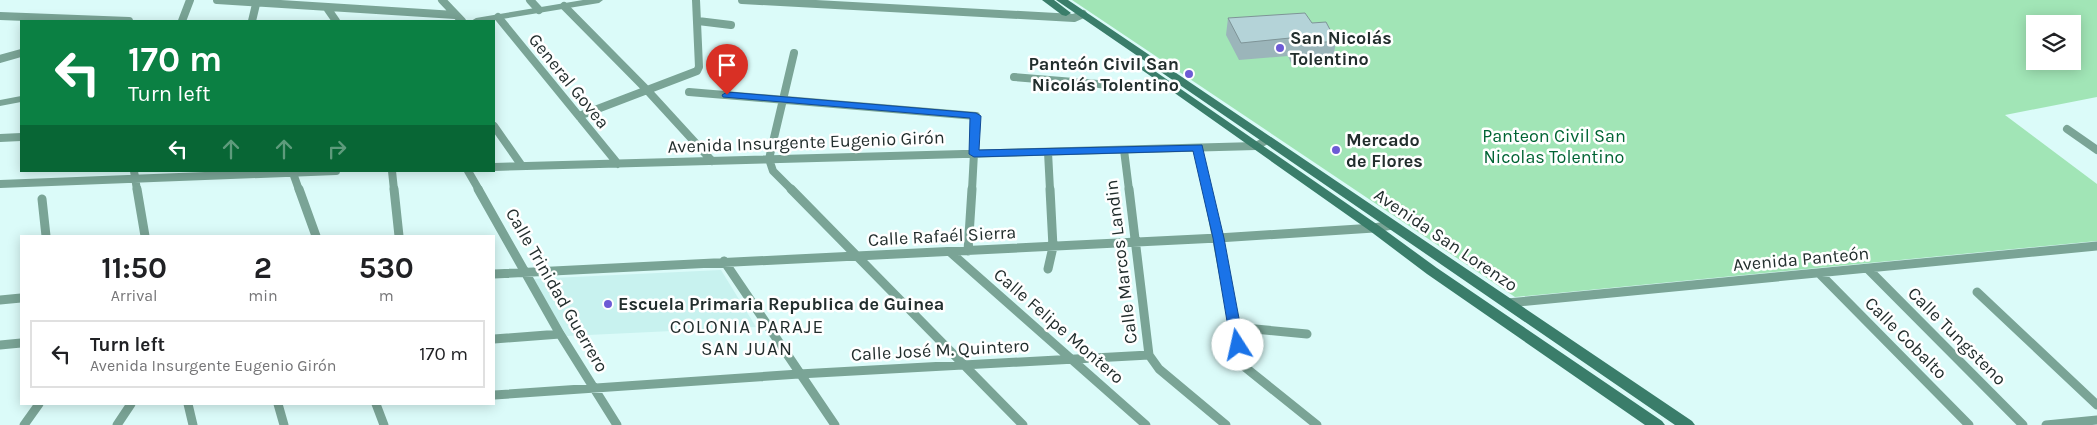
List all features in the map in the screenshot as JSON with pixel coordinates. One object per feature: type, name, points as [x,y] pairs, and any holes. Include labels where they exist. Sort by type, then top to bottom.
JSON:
[{"type":"main road","name":"Avenida San Lorenzo","points":[[1048,0],[1078,16],[1261,143],[1432,271],[1657,425]]},
{"type":"main road","name":"Avenida San Lorenzo","points":[[1061,0],[1078,16],[1170,85],[1392,225],[1687,425]]},
{"type":"street","points":[[182,20],[190,0]]},
{"type":"street","points":[[217,0],[454,14]]},
{"type":"street","points":[[442,0],[461,20]]},
{"type":"street","points":[[530,0],[539,10]]},
{"type":"street","points":[[482,20],[599,0]]},
{"type":"street","points":[[579,116],[697,71],[699,67],[696,0]]},
{"type":"street","points":[[742,0],[1078,16]]},
{"type":"street","points":[[252,20],[257,1]]},
{"type":"street","points":[[564,6],[647,90],[712,161]]},
{"type":"street","points":[[327,8],[335,20]]},
{"type":"street","points":[[0,16],[82,20]]},
{"type":"street","name":"General Govea","points":[[498,17],[618,164]]},
{"type":"street","points":[[698,21],[732,25]]},
{"type":"street","points":[[0,58],[20,53]]},
{"type":"street","points":[[794,53],[769,159],[773,171],[1023,425]]},
{"type":"street","points":[[1014,77],[1147,88],[1170,85]]},
{"type":"street","points":[[689,92],[976,116],[968,251]]},
{"type":"street","points":[[0,103],[20,99]]},
{"type":"street","points":[[495,127],[522,166]]},
{"type":"street","points":[[2067,129],[2097,150]]},
{"type":"street","points":[[0,138],[20,137]]},
{"type":"street","name":"Avenida Insurgente Eugenio Girón","points":[[495,167],[1198,148],[1261,143]]},
{"type":"street","points":[[1198,148],[1218,238],[1241,364],[1317,425]]},
{"type":"street","name":"Calle Marcos Landin","points":[[1124,150],[1149,355],[1159,369],[1226,425]]},
{"type":"street","points":[[1048,152],[1053,246],[1048,269]]},
{"type":"street","points":[[0,184],[135,175],[314,172]]},
{"type":"street","points":[[392,172],[399,235]]},
{"type":"street","name":"Calle Trinidad Guerrero","points":[[469,172],[560,334],[617,425]]},
{"type":"street","points":[[293,173],[316,235]]},
{"type":"street","points":[[135,175],[145,235]]},
{"type":"street","points":[[42,199],[46,235]]},
{"type":"street","name":"Calle Rafaél Sierra","points":[[495,274],[724,261],[950,252],[1218,238],[1374,228],[1392,225]]},
{"type":"street","name":"Avenida Panteón","points":[[1507,303],[1868,270],[2097,246]]},
{"type":"street","name":"Calle Felipe Montero","points":[[950,252],[1146,425]]},
{"type":"street","points":[[724,261],[835,425]]},
{"type":"street","name":"Calle Tungsteno","points":[[1868,270],[2023,425]]},
{"type":"street","name":"Calle Cobalto","points":[[1820,274],[1969,425]]},
{"type":"street","points":[[1977,292],[2097,405]]},
{"type":"street","points":[[0,308],[4,300],[20,298]]},
{"type":"street","points":[[1234,327],[1308,334]]},
{"type":"street","points":[[495,339],[560,334]]},
{"type":"street","points":[[0,345],[20,343]]},
{"type":"street","name":"Calle José M. Quintero","points":[[495,395],[799,374],[1149,355]]},
{"type":"street","points":[[24,425],[38,405]]},
{"type":"street","points":[[117,425],[130,405]]},
{"type":"street","points":[[188,405],[193,425]]},
{"type":"street","points":[[278,405],[284,425]]},
{"type":"street","points":[[376,405],[384,425]]},
{"type":"street","points":[[2046,425],[2097,420]]},
{"type":"shaded area","name":"Escuela Primaria Republica de Guinea","points":[[721,270],[756,327],[567,336],[532,279]]},
{"type":"green space","name":"Panteon Civil San Nicolas Tolentino","points":[[1072,0],[2097,0],[2097,97],[2005,115],[2097,184],[2097,241],[1515,297]]},
{"type":"building","points":[[1305,13],[1312,23],[1326,22],[1336,41],[1294,45],[1290,38],[1241,43],[1228,18]]},
{"type":"place","name":"San Nicolás Tolentino","points":[[1280,48]]},
{"type":"place","name":"Panteón Civil San Nicolás Tolentino","points":[[1189,74]]},
{"type":"place","name":"Mercado de Flores","points":[[1336,150]]},
{"type":"place","name":"Escuela Primaria Republica de Guinea","points":[[608,304]]},
{"type":"district","name":"COLONIA PARAJE SAN JUAN","points":[[747,338]]},
{"type":"route","points":[[727,95],[976,116],[974,154],[1198,148],[1218,238],[1238,345]]}]
